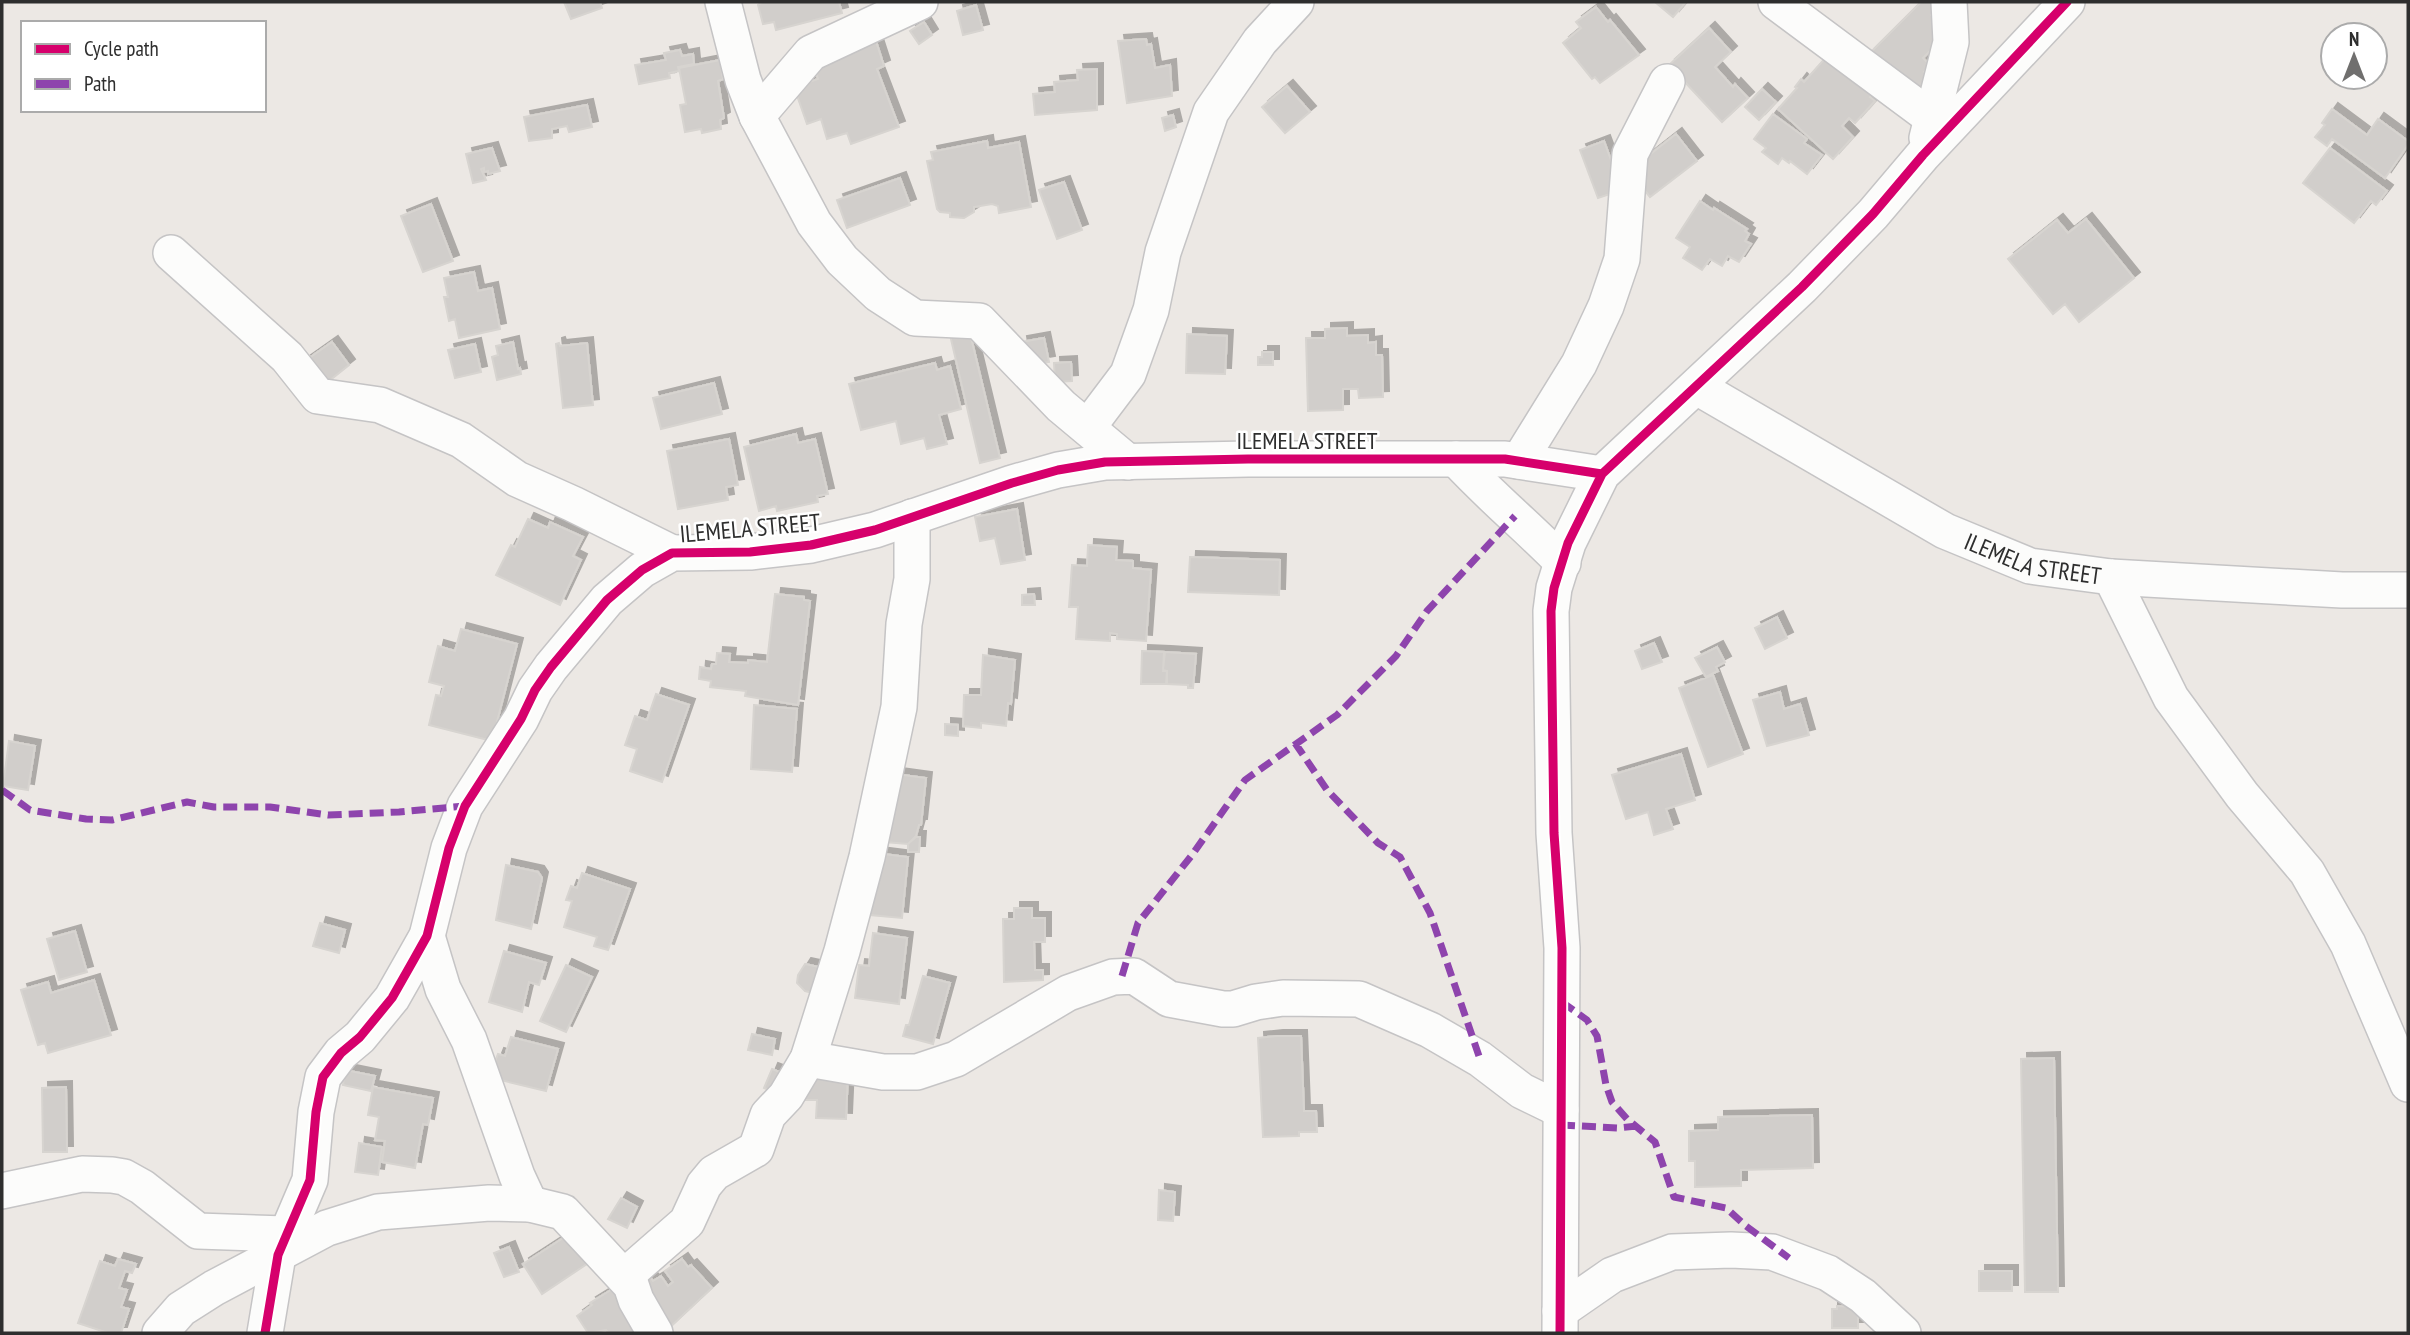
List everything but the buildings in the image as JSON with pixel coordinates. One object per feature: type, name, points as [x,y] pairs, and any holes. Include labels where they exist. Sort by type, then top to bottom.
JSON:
[{"type":"street","points":[[723,2],[743,80],[757,116],[814,222],[842,260],[878,294],[915,318],[979,321],[1061,406],[1128,461]]},
{"type":"street","points":[[757,116],[811,53],[920,2]]},
{"type":"street","points":[[1088,428],[1128,374],[1151,310],[1170,229],[1211,112],[1261,41],[1296,2]]},
{"type":"street","points":[[1776,2],[1932,118]]},
{"type":"street","points":[[1923,155],[1951,42],[1949,2]]},
{"type":"street","points":[[1560,1322],[1562,948],[1555,833],[1551,611],[1554,588],[1568,542],[1602,474],[1811,278],[1874,214],[1923,155],[2067,2]]},
{"type":"street","points":[[1519,461],[1579,364],[1606,306],[1622,259],[1630,154],[1667,82]]},
{"type":"street","points":[[171,253],[287,357],[318,396],[380,405],[461,440],[517,479],[672,554]]},
{"type":"street","name":"ILEMELA STREET","points":[[1697,387],[1945,531],[2030,566],[2111,577],[2342,590],[2408,590]]},
{"type":"street","points":[[1456,459],[1486,492],[1528,526],[1563,563]]},
{"type":"street","name":"ILEMELA STREET","points":[[265,1333],[282,1244],[310,1180],[316,1112],[323,1077],[341,1053],[360,1037],[392,998],[427,936],[449,848],[465,806],[521,719],[536,690],[560,656],[607,600],[634,576],[672,554],[750,552],[811,545],[875,530],[1058,470],[1105,462],[1456,459],[1519,461],[1602,474]]},
{"type":"street","points":[[624,1277],[687,1222],[704,1185],[714,1172],[756,1149],[768,1115],[786,1096],[808,1059],[842,951],[867,856],[899,707],[904,624],[912,579],[912,517]]},
{"type":"street","points":[[2111,577],[2171,698],[2242,795],[2307,872],[2348,944],[2408,1084]]},
{"type":"street","points":[[427,936],[443,989],[469,1040],[517,1176],[530,1204]]},
{"type":"street","points":[[808,1059],[883,1072],[917,1072],[956,1059],[1068,993],[1113,977],[1134,976],[1169,999],[1223,1009],[1283,998],[1359,999],[1430,1030],[1480,1059],[1522,1091],[1561,1110]]},
{"type":"street","points":[[2,1191],[82,1174],[124,1177],[198,1231],[282,1244]]},
{"type":"street","points":[[160,1333],[181,1309],[282,1244],[378,1212],[489,1203],[530,1204],[563,1212],[631,1285],[654,1333]]},
{"type":"street","points":[[1560,1322],[1612,1275],[1672,1252],[1731,1250],[1772,1252],[1828,1273],[1863,1296],[1903,1333]]},
{"type":"marked path","points":[[1122,976],[1138,923],[1192,855],[1245,780],[1337,715],[1396,656],[1427,611],[1515,516]]},
{"type":"marked path","points":[[1295,743],[1327,790],[1378,843],[1400,857],[1430,913],[1480,1059]]},
{"type":"marked path","points":[[2,790],[30,810],[86,819],[112,820],[187,802],[214,807],[270,807],[328,815],[465,806]]},
{"type":"marked path","points":[[1562,1002],[1587,1020],[1597,1036],[1612,1102],[1627,1119],[1655,1142],[1674,1197],[1726,1208],[1789,1258]]},
{"type":"marked path","points":[[1561,1125],[1618,1128],[1637,1126]]},
{"type":"cycle path","points":[[1560,1333],[1562,948],[1554,833],[1551,611],[1554,588],[1568,543],[1602,474],[1802,287],[1873,214],[1923,155],[2067,2]]},
{"type":"cycle path","points":[[265,1333],[278,1255],[310,1180],[316,1112],[323,1077],[341,1053],[360,1037],[392,998],[427,936],[449,848],[465,806],[521,719],[535,690],[607,600],[642,570],[672,553],[750,552],[811,545],[875,530],[1058,470],[1105,462],[1505,459],[1602,474]]}]
